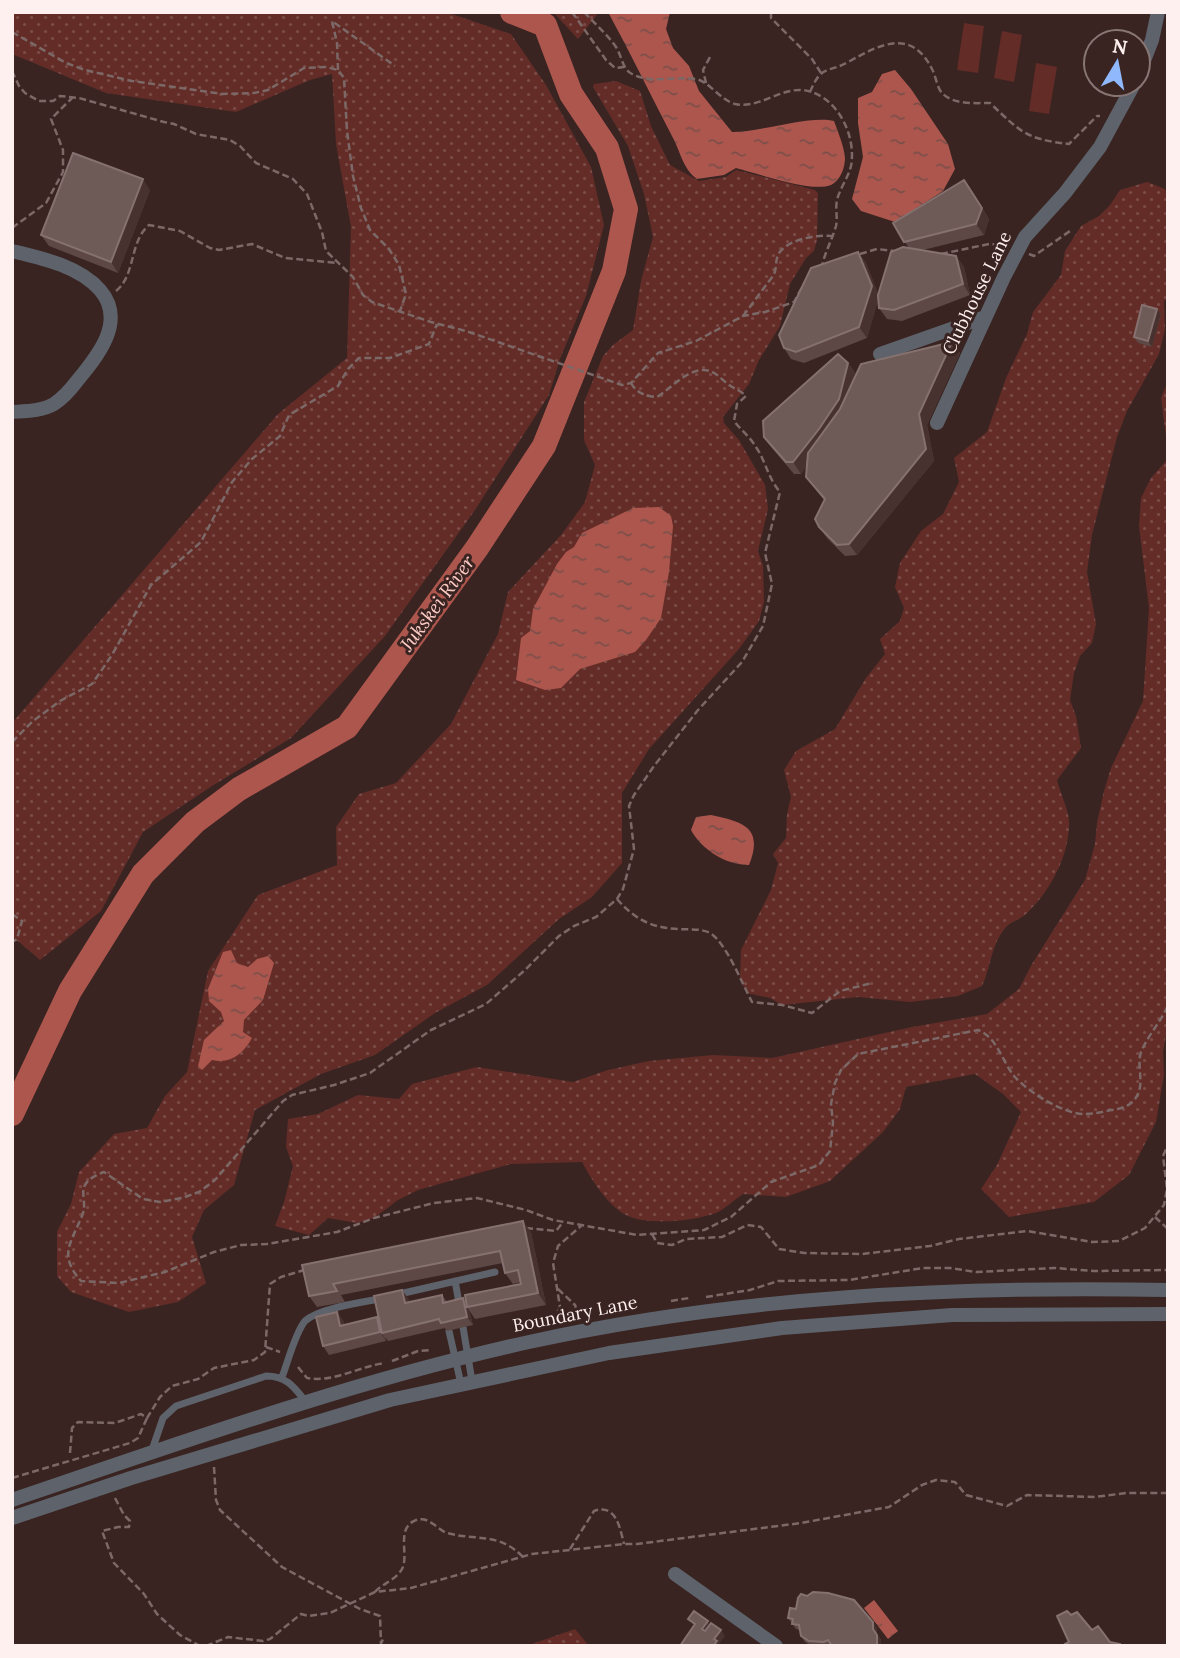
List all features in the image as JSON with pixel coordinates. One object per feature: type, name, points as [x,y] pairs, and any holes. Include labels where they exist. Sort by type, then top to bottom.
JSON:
[{"type":"street","points":[[1152,40],[1158,14]]},
{"type":"street","name":"Clubhouse Lane","points":[[937,424],[1018,250],[1036,223],[1082,172],[1127,98]]},
{"type":"street","points":[[12,251],[40,258],[76,273],[93,284],[105,297],[110,316],[109,331],[102,349],[54,404],[37,410],[12,412]]},
{"type":"street","points":[[880,354],[985,317]]},
{"type":"street","name":"Boundary Lane","points":[[12,1500],[360,1385],[531,1341],[648,1320],[865,1295],[971,1291],[1168,1290]]},
{"type":"street","points":[[12,1518],[131,1478],[390,1401],[609,1353],[782,1328],[952,1315],[1168,1314]]},
{"type":"street","points":[[675,1574],[776,1646]]},
{"type":"lane","points":[[282,1377],[300,1330],[312,1317],[495,1272]]},
{"type":"lane","points":[[455,1281],[460,1309]]},
{"type":"lane","points":[[439,1285],[441,1294]]},
{"type":"lane","points":[[463,1327],[462,1358],[467,1382]]},
{"type":"lane","points":[[449,1331],[462,1358],[467,1382]]},
{"type":"lane","points":[[151,1453],[163,1418],[176,1406],[267,1376],[282,1377],[306,1402]]},
{"type":"path","points":[[331,12],[337,43],[338,70]]},
{"type":"path","points":[[572,12],[606,60],[615,68],[624,67]]},
{"type":"path","points":[[584,12],[617,48],[624,67],[631,74],[665,79],[697,79],[706,83]]},
{"type":"path","points":[[771,12],[771,18],[821,73]]},
{"type":"path","points":[[332,21],[395,66]]},
{"type":"path","points":[[12,32],[66,63],[85,70],[132,81],[222,94],[268,90],[304,68],[326,66],[338,70],[344,78],[347,131],[353,176],[361,208],[370,230],[389,249],[399,265],[406,294],[400,311]]},
{"type":"path","points":[[810,92],[816,78],[824,70],[842,66],[864,53],[892,42],[912,46],[925,56],[941,93],[957,102],[990,103],[1019,131],[1042,141],[1069,144],[1097,116],[1116,120]]},
{"type":"path","points":[[710,57],[703,70],[706,83],[711,90],[735,104],[768,99],[782,91],[810,92],[819,93],[841,115],[850,142],[852,163],[838,198],[837,223],[822,268]]},
{"type":"path","points":[[12,71],[25,93],[39,100],[52,101],[60,96],[97,102],[174,124],[196,134],[230,140],[240,145],[256,163],[283,174],[301,187],[307,194],[326,251],[353,277],[367,299],[378,305],[475,334],[622,385],[631,383],[658,353],[696,341],[743,316],[794,302],[808,279]]},
{"type":"path","points":[[12,228],[46,203],[63,172],[63,150],[51,119],[73,97]]},
{"type":"path","points":[[105,297],[120,289],[124,283],[135,247],[149,225],[180,231],[210,248],[219,250],[252,244],[285,258],[337,263]]},
{"type":"path","points":[[937,255],[996,244],[1034,256],[1070,231]]},
{"type":"path","points":[[743,316],[775,274],[776,262],[783,247],[817,234],[832,236]]},
{"type":"path","points":[[852,257],[877,249],[895,252]]},
{"type":"path","points":[[816,272],[832,265]]},
{"type":"path","points":[[12,742],[33,721],[92,684],[118,645],[151,585],[201,542],[232,482],[252,459],[280,436],[289,415],[338,386],[348,369],[359,359],[390,358],[429,344],[438,324]]},
{"type":"path","points":[[631,383],[635,390],[657,397],[682,378],[700,370],[711,371],[729,386],[740,390],[746,396],[737,404],[734,421],[756,447],[767,467],[770,480],[780,492],[765,552],[772,584],[763,626],[742,662],[698,710],[634,795],[629,806],[634,849],[618,899],[596,917],[559,936],[486,1004],[431,1030],[385,1065],[334,1085],[292,1095],[283,1101],[215,1180],[199,1192],[160,1202],[143,1199],[104,1172],[94,1176],[85,1184],[82,1202],[84,1214],[68,1245],[70,1269],[81,1282],[109,1284],[164,1272],[214,1252],[241,1245],[267,1244],[337,1232],[374,1218],[434,1203],[477,1198],[500,1202],[553,1220],[636,1235],[704,1230],[731,1217],[771,1182],[820,1165],[830,1151],[833,1123],[831,1104],[835,1083],[841,1070],[858,1054],[978,1030],[990,1037],[1013,1074],[1027,1089],[1069,1111],[1096,1113],[1124,1107],[1136,1098],[1140,1085],[1141,1052],[1168,1005]]},
{"type":"path","points":[[618,899],[642,922],[712,933],[726,949],[752,1002],[782,1005],[812,1013],[840,991],[872,983]]},
{"type":"path","points":[[12,914],[22,921],[17,939],[12,942]]},
{"type":"path","points":[[652,1234],[657,1243],[672,1245],[686,1240],[722,1237],[747,1225],[761,1227],[779,1249],[804,1253],[862,1254],[1027,1231],[1092,1242],[1119,1241],[1145,1228],[1164,1205],[1167,1189],[1163,1156],[1168,1145]]},
{"type":"path","points":[[1155,1217],[1168,1229]]},
{"type":"path","points":[[552,1322],[554,1313],[560,1307],[553,1263],[558,1246],[581,1226]]},
{"type":"path","points":[[558,1289],[575,1305],[579,1317]]},
{"type":"path","points":[[12,1478],[130,1443],[138,1438],[147,1418]]},
{"type":"path","points":[[213,1455],[216,1500],[220,1510],[282,1567],[349,1603],[380,1616],[380,1645]]},
{"type":"path","points":[[375,1592],[411,1588],[495,1563],[570,1549],[637,1544],[801,1523],[889,1507],[922,1485],[936,1480],[955,1482],[966,1495],[1007,1506],[1027,1495],[1095,1497],[1126,1493],[1168,1493]]},
{"type":"path","points":[[111,1490],[130,1521],[129,1527],[102,1531],[114,1563],[171,1628],[200,1646]]},
{"type":"path","points":[[570,1549],[594,1511],[600,1509],[609,1511],[618,1519],[624,1544]]},
{"type":"path","points":[[206,1646],[228,1637],[263,1641],[270,1639],[300,1614],[309,1616],[330,1613],[375,1592],[403,1566],[407,1527],[417,1520],[427,1520],[446,1532],[494,1539],[523,1557]]},
{"type":"path","points":[[380,1645],[383,1639]]},
{"type":"shaded area","points":[[12,12],[446,12],[511,34],[546,85],[591,167],[604,225],[586,296],[560,359],[549,395],[475,510],[385,636],[291,738],[143,832],[101,911],[40,960],[12,936],[12,723],[278,414],[347,358],[351,227],[336,144],[332,74],[310,80],[236,112],[106,93],[12,54]]},
{"type":"shaded area","points":[[553,12],[599,12],[578,39]]},
{"type":"shaded area","points":[[964,23],[984,26],[978,73],[957,70]]},
{"type":"shaded area","points":[[1002,31],[1022,35],[1014,82],[994,78]]},
{"type":"shaded area","points":[[1036,63],[1057,67],[1049,114],[1029,111]]},
{"type":"shaded area","points":[[616,81],[640,91],[651,126],[670,165],[699,181],[726,177],[736,170],[818,193],[817,240],[814,251],[806,258],[790,284],[780,326],[759,360],[749,384],[723,417],[724,423],[739,440],[765,485],[768,509],[758,551],[763,566],[764,602],[759,621],[739,649],[649,749],[622,793],[622,863],[592,897],[559,919],[487,985],[435,1013],[375,1055],[321,1074],[255,1110],[234,1185],[204,1210],[192,1237],[206,1283],[178,1302],[129,1312],[71,1292],[57,1276],[57,1232],[71,1204],[79,1172],[114,1134],[147,1128],[165,1096],[187,1072],[208,971],[258,895],[337,865],[336,827],[359,794],[396,783],[451,724],[498,634],[508,592],[562,534],[585,502],[595,465],[584,440],[584,402],[603,356],[633,330],[641,281],[653,237],[644,194],[628,146],[593,87],[594,84]]},
{"type":"shaded area","points":[[1147,182],[1165,189],[1168,196],[1168,295],[1164,302],[1165,329],[1159,354],[1127,411],[1117,437],[1092,535],[1087,572],[1096,624],[1092,643],[1080,656],[1074,673],[1070,700],[1076,716],[1081,748],[1057,780],[1069,821],[1066,846],[1058,871],[1036,903],[1001,934],[982,986],[958,996],[910,1002],[858,997],[782,1005],[770,998],[747,993],[740,979],[741,950],[771,890],[778,863],[773,854],[786,838],[791,797],[784,770],[796,751],[835,729],[866,678],[885,654],[880,639],[900,621],[904,608],[895,587],[900,563],[921,531],[943,514],[959,482],[954,458],[987,432],[1006,378],[1027,334],[1033,312],[1061,275],[1065,251],[1081,226],[1099,216],[1120,190]]},
{"type":"shaded area","points":[[1168,381],[1168,1024],[1163,1052],[1164,1075],[1156,1122],[1129,1175],[1094,1202],[1009,1217],[981,1189],[997,1165],[1021,1112],[1003,1094],[975,1074],[906,1087],[900,1109],[883,1132],[830,1181],[786,1197],[743,1194],[707,1216],[658,1221],[626,1215],[607,1199],[582,1162],[511,1164],[418,1190],[398,1200],[374,1218],[357,1223],[328,1218],[309,1235],[275,1226],[293,1166],[286,1147],[288,1119],[318,1114],[358,1095],[399,1099],[412,1084],[477,1067],[573,1082],[608,1070],[649,1061],[713,1055],[772,1058],[912,1027],[987,1014],[1019,989],[1085,880],[1111,768],[1143,701],[1149,608],[1139,526],[1141,498],[1151,478],[1166,461],[1161,398]]},
{"type":"shaded area","points":[[575,1629],[589,1646],[526,1646]]},
{"type":"water","points":[[608,12],[670,12],[666,29],[673,48],[689,66],[699,91],[732,132],[812,120],[834,121],[845,158],[839,177],[831,185],[822,187],[784,181],[736,168],[724,175],[697,179],[685,166]]},
{"type":"water","points":[[895,70],[948,144],[955,169],[943,191],[895,222],[861,211],[852,199],[863,157],[858,123],[858,98],[872,92],[882,74]]},
{"type":"water","points":[[659,507],[671,516],[673,526],[669,572],[661,618],[646,640],[635,652],[580,669],[561,688],[545,690],[516,680],[521,638],[530,631],[533,609],[566,552],[574,547],[582,533],[633,508]]},
{"type":"water","points":[[711,815],[733,820],[748,828],[754,842],[749,865],[723,859],[701,844],[691,830],[696,817]]},
{"type":"water","points":[[231,950],[237,963],[248,967],[257,959],[268,956],[274,963],[263,1000],[244,1020],[243,1032],[252,1038],[248,1044],[231,1059],[212,1060],[202,1070],[198,1066],[204,1040],[224,1021],[221,1012],[209,1001],[208,989],[223,952]]},
{"type":"water","points":[[874,1600],[898,1631],[888,1639],[864,1608]]},
{"type":"building","points":[[73,153],[143,179],[111,262],[41,235]]},
{"type":"building","points":[[964,180],[982,208],[976,224],[904,242],[893,223]]},
{"type":"building","points":[[903,247],[956,256],[963,284],[894,310],[879,308],[878,295],[891,252]]},
{"type":"building","points":[[858,252],[872,286],[859,327],[796,352],[784,348],[779,335],[811,268]]},
{"type":"building","points":[[1142,305],[1157,309],[1148,341],[1134,337]]},
{"type":"building","points":[[952,342],[919,414],[926,449],[849,544],[837,545],[819,527],[815,519],[825,499],[806,477],[808,453],[840,409],[861,364]]},
{"type":"building","points":[[838,354],[848,363],[839,399],[793,462],[786,462],[764,437],[763,421]]},
{"type":"building","points":[[523,1221],[538,1293],[467,1307],[465,1295],[521,1284],[518,1270],[505,1273],[500,1251],[333,1284],[337,1291],[309,1296],[302,1265]]},
{"type":"building","points":[[402,1290],[405,1303],[442,1295],[443,1303],[463,1298],[467,1317],[441,1323],[439,1319],[382,1333],[374,1296]]},
{"type":"building","points":[[337,1312],[340,1326],[377,1317],[380,1332],[323,1346],[316,1317]]},
{"type":"building","points":[[813,1592],[854,1600],[873,1622],[877,1646],[832,1646],[828,1640],[809,1641],[801,1636],[799,1625],[792,1624],[793,1619],[788,1618],[790,1608],[796,1609],[801,1594],[807,1596]]},
{"type":"building","points":[[694,1611],[708,1621],[702,1629],[705,1631],[711,1623],[721,1630],[714,1639],[717,1641],[715,1646],[680,1646],[695,1624],[688,1619]]},
{"type":"building","points":[[1067,1611],[1071,1615],[1077,1612],[1092,1630],[1098,1626],[1110,1642],[1120,1646],[1066,1646],[1069,1642],[1057,1616]]},
{"type":"waterway","name":"Jukskei River","points":[[12,1114],[70,991],[143,874],[195,822],[239,789],[347,727],[477,548],[544,446],[614,271],[626,209],[607,148],[571,94],[545,25],[512,12]]}]
